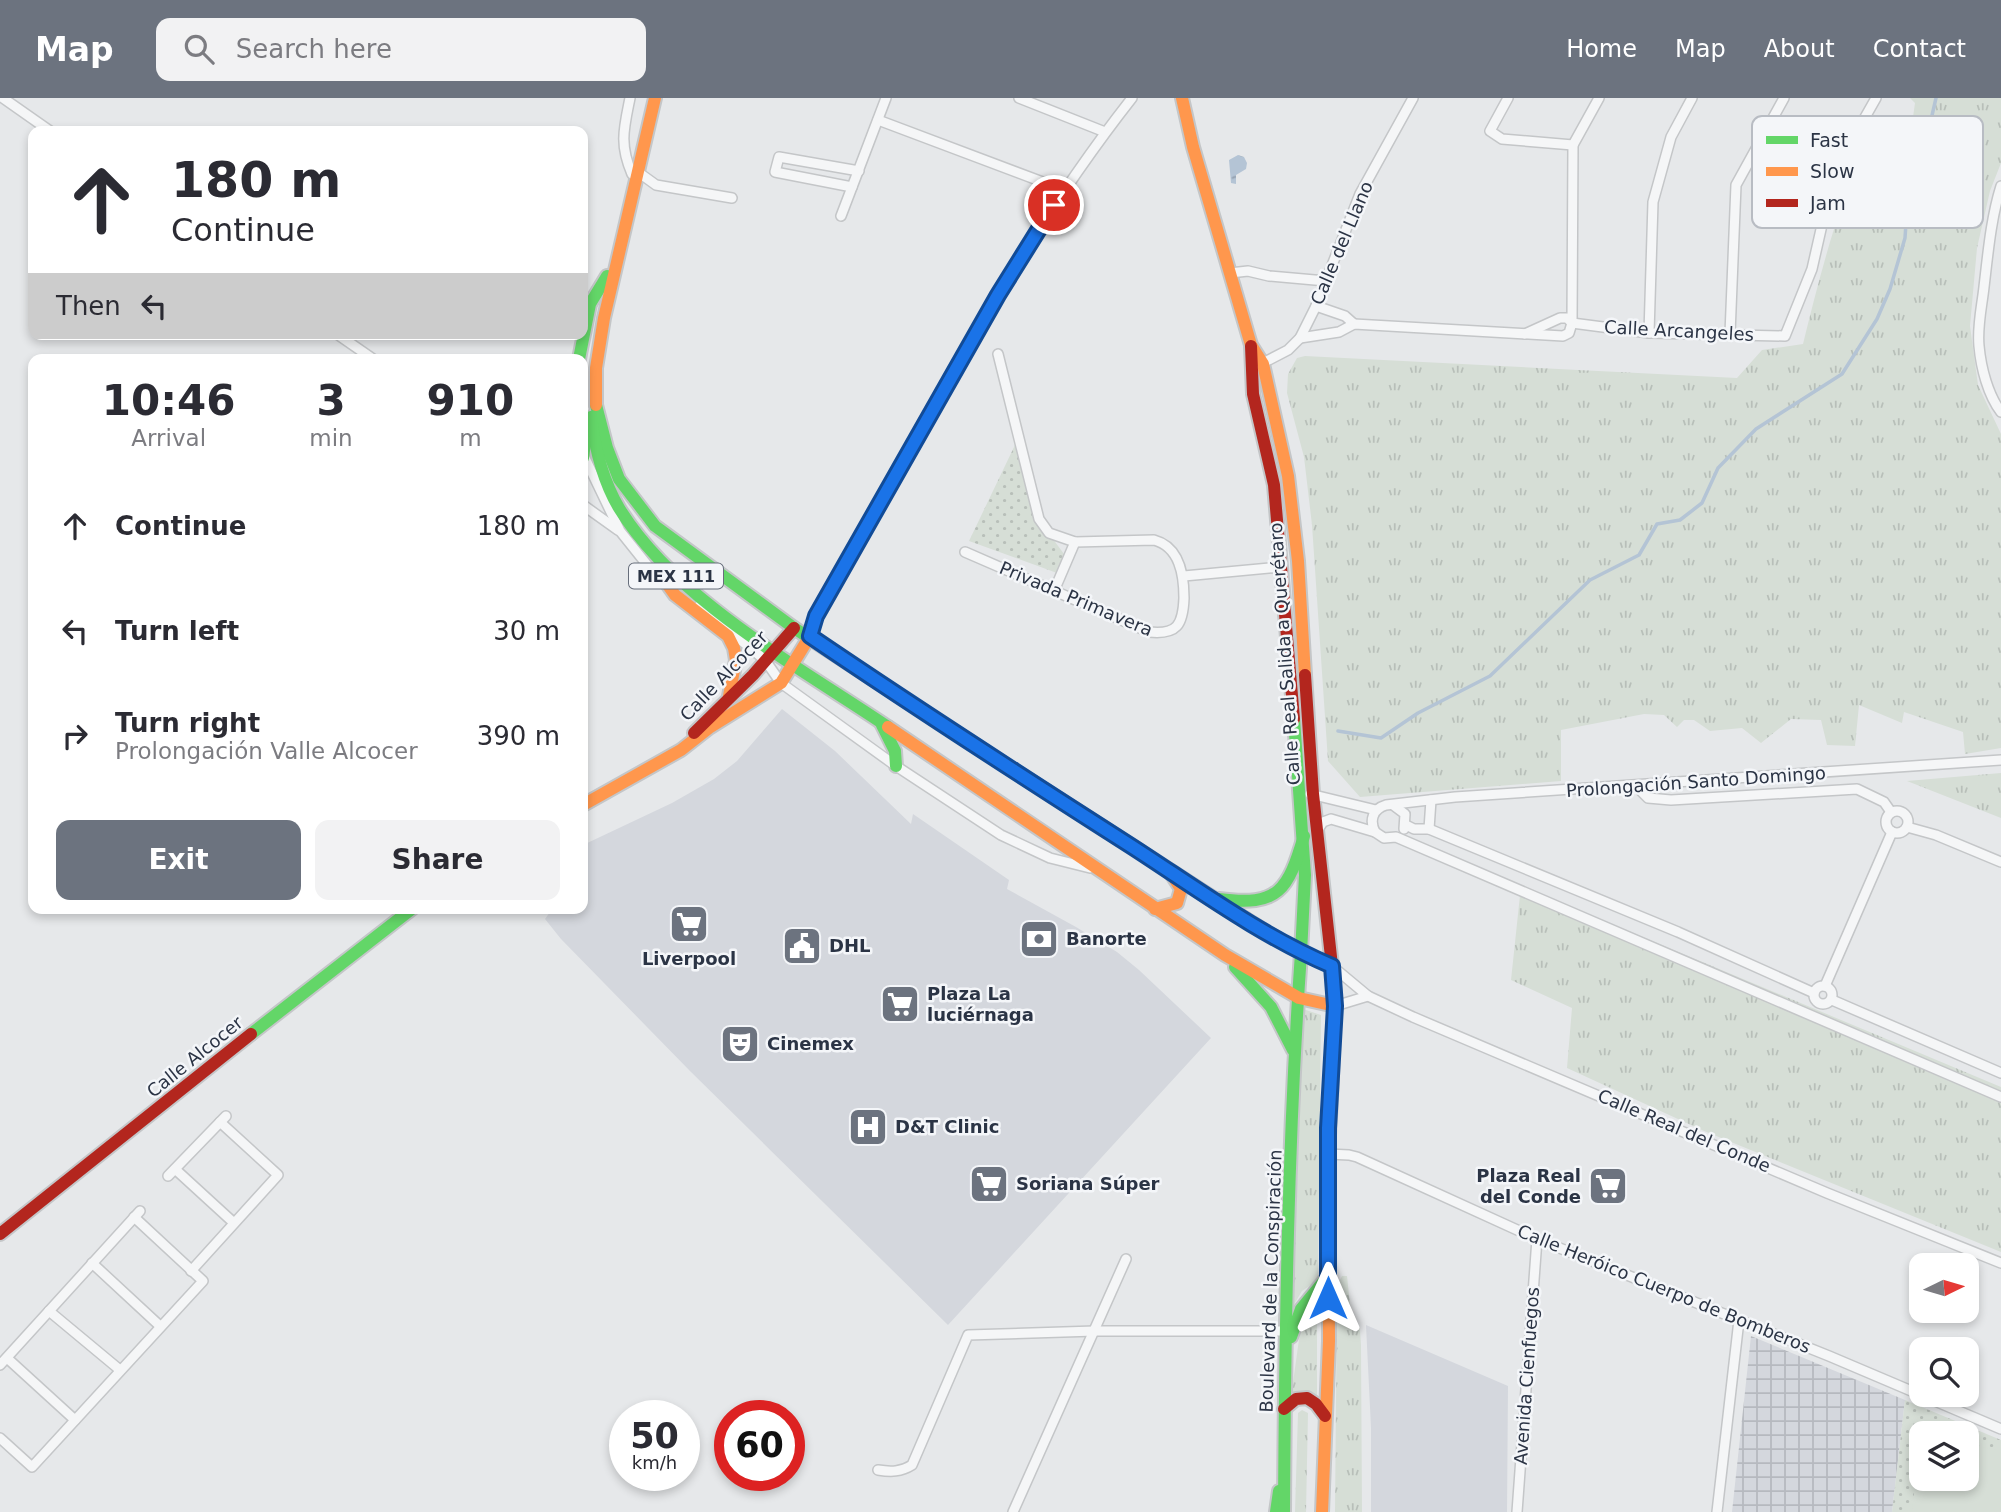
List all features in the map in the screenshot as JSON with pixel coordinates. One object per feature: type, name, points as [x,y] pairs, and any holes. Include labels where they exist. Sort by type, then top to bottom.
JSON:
[{"type":"main road","name":"MEX 111","points":[[649,98],[604,318],[596,368],[596,406],[619,480],[655,526],[794,628],[982,751],[1301,953],[1332,966]]},
{"type":"main road","name":"MEX 111","points":[[655,98],[607,276],[589,366],[590,409],[596,454],[619,508],[636,533],[675,576],[769,656],[793,666],[879,721],[1224,955],[1299,998],[1335,1006]]},
{"type":"main road","name":"Calle Real Salida a Querétaro","points":[[1182,98],[1193,147],[1289,476],[1298,561],[1307,794],[1301,953]]},
{"type":"main road","points":[[588,315],[596,288],[607,276]]},
{"type":"main road","name":"Calle Real Salida a Querétaro","points":[[1257,366],[1253,394],[1274,485],[1307,794],[1317,831],[1335,1006]]},
{"type":"main road","points":[[666,581],[675,594],[728,636],[736,660],[729,697]]},
{"type":"main road","name":"Calle Alcocer","points":[[681,750],[697,728],[794,628]]},
{"type":"main road","name":"Calle Alcocer","points":[[588,802],[681,750],[709,728],[781,682],[810,636]]},
{"type":"main road","points":[[879,721],[895,751],[896,765]]},
{"type":"main road","points":[[1210,897],[1250,902],[1273,896],[1284,888],[1291,877],[1304,836]]},
{"type":"main road","points":[[1155,909],[1177,903],[1181,895],[1178,883],[1169,870]]},
{"type":"main road","name":"Calle Alcocer","points":[[0,1234],[405,914]]},
{"type":"main road","name":"MEX 111","points":[[1294,1051],[1301,953]]},
{"type":"main road","name":"MEX 111","points":[[1224,955],[1271,1007],[1294,1051]]},
{"type":"main road","points":[[1322,1512],[1329,1341],[1328,1154],[1335,1006]]},
{"type":"main road","name":"Boulevard de la Conspiración","points":[[1284,1512],[1284,1360],[1294,1051]]},
{"type":"main road","points":[[1284,1360],[1301,1309],[1328,1276]]},
{"type":"main road","points":[[1284,1409],[1294,1398],[1302,1397],[1318,1404],[1325,1416]]},
{"type":"main road","points":[[1276,1512],[1284,1438]]},
{"type":"street","points":[[4,98],[43,126]]},
{"type":"street","points":[[630,98],[622,136],[625,158],[635,173],[656,184],[732,198]]},
{"type":"street","points":[[841,216],[886,98]]},
{"type":"street","points":[[1019,98],[1105,132]]},
{"type":"street","points":[[810,636],[816,616],[998,295],[1064,190],[1132,98]]},
{"type":"street","name":"Calle del Llano","points":[[1257,366],[1288,350],[1300,338],[1317,306],[1360,194],[1413,98]]},
{"type":"street","points":[[1508,98],[1490,131],[1502,139],[1573,145]]},
{"type":"street","points":[[1572,323],[1573,145],[1600,98]]},
{"type":"street","points":[[1649,333],[1653,202],[1671,137],[1692,98]]},
{"type":"street","points":[[1774,116],[1784,98]]},
{"type":"street","name":"Calle Arcangeles","points":[[1866,116],[1876,98]]},
{"type":"street","points":[[878,120],[1064,190]]},
{"type":"street","points":[[852,187],[775,172],[779,157],[859,171]]},
{"type":"street","points":[[1730,334],[1737,185],[1752,157]]},
{"type":"street","points":[[2001,186],[1991,233],[1979,325],[1979,346],[1986,377],[2001,412]]},
{"type":"street","name":"Calle Arcangeles","points":[[1525,334],[1560,318],[1567,318],[1572,323],[1649,333],[1785,336],[1812,269],[1821,228]]},
{"type":"street","points":[[1230,273],[1248,271],[1269,276],[1326,281]]},
{"type":"street","name":"Calle Arcangeles","points":[[1317,306],[1345,316],[1354,324]]},
{"type":"street","name":"Calle Arcangeles","points":[[1300,338],[1339,332],[1354,324],[1563,336],[1569,333],[1572,323]]},
{"type":"street","points":[[346,340],[366,354]]},
{"type":"street","points":[[998,354],[1039,519],[1049,533],[1074,542],[1154,540],[1164,543],[1176,557],[1184,576],[1281,567]]},
{"type":"street","points":[[588,467],[620,531],[648,566],[717,620],[769,656],[781,682],[896,765],[1001,835],[1050,858],[1095,870]]},
{"type":"street","points":[[588,509],[620,531]]},
{"type":"street","points":[[1054,591],[1074,542]]},
{"type":"street","name":"Privada Primavera","points":[[965,552],[1149,632],[1162,634],[1181,623],[1184,615],[1184,576]]},
{"type":"street","points":[[794,628],[816,616]]},
{"type":"street","name":"Prolongación Santo Domingo","points":[[1392,804],[2001,760]]},
{"type":"street","points":[[1636,786],[1648,799],[1671,800],[1857,789],[1884,802],[1891,812]]},
{"type":"street","points":[[1307,794],[1376,810]]},
{"type":"street","points":[[1429,829],[1431,800]]},
{"type":"street","points":[[1317,831],[1323,822],[1331,819],[1375,832],[1384,838],[1395,837],[1400,835],[1418,802]]},
{"type":"street","points":[[1375,832],[1372,821],[1376,810],[1392,804],[1402,810],[1406,823],[1414,829],[1429,829],[1678,932],[1814,993]]},
{"type":"street","points":[[1891,812],[1902,811],[1907,815],[1908,827]]},
{"type":"street","points":[[1891,812],[1886,822],[1892,832]]},
{"type":"street","points":[[1892,832],[1903,831],[1908,827]]},
{"type":"street","points":[[1908,827],[1936,835],[2001,862]]},
{"type":"street","points":[[1825,986],[1892,832]]},
{"type":"street","points":[[1395,837],[2001,1097]]},
{"type":"street","name":"Calle Real del Conde","points":[[1332,966],[1368,996],[1413,1017],[2001,1263]]},
{"type":"street","points":[[1814,993],[1821,986],[1825,986]]},
{"type":"street","points":[[1825,986],[1832,992],[1832,1000]]},
{"type":"street","points":[[1814,993],[1814,998],[1821,1004],[1832,1000]]},
{"type":"street","points":[[1335,1006],[1368,996]]},
{"type":"street","points":[[1832,1000],[2001,1073]]},
{"type":"street","points":[[191,1271],[278,1175],[223,1119],[172,1173],[234,1223]]},
{"type":"street","name":"Calle Heróico Cuerpo de Bomberos","points":[[1328,1154],[1349,1154],[1357,1157],[1537,1239],[2001,1429]]},
{"type":"street","points":[[0,1365],[137,1214],[203,1281],[32,1467],[0,1438]]},
{"type":"street","name":"Avenida Cienfuegos","points":[[1517,1512],[1537,1239]]},
{"type":"street","points":[[1014,1511],[1126,1259]]},
{"type":"street","points":[[92,1263],[160,1326]]},
{"type":"street","points":[[49,1311],[120,1370]]},
{"type":"street","points":[[1717,1512],[1739,1320]]},
{"type":"street","points":[[878,1470],[891,1472],[912,1465],[968,1335],[1095,1331],[1286,1331]]},
{"type":"street","points":[[7,1357],[75,1420]]},
{"type":"shaded area","name":"Plaza La luciérnaga","points":[[782,709],[835,751],[911,824],[913,814],[1009,880],[1007,889],[1117,952],[1211,1038],[948,1325],[690,1071],[561,939],[545,919],[549,914],[588,914],[588,843],[672,803],[714,779],[737,761]]},
{"type":"shaded area","points":[[1366,1325],[1508,1386],[1507,1512],[1371,1512],[1371,1428]]},
{"type":"shaded area","points":[[1751,1336],[1905,1400],[1892,1512],[1732,1512]]},
{"type":"green space","points":[[1910,98],[2001,98],[2001,163],[1990,191],[1983,222],[1983,116],[1913,116],[1915,103]]},
{"type":"green space","points":[[1834,228],[1982,228],[1977,248],[1970,326],[1978,385],[2001,434],[2001,748],[1965,754],[1963,732],[1904,712],[1902,723],[1859,705],[1855,746],[1827,745],[1821,720],[1791,719],[1761,743],[1742,728],[1710,731],[1694,720],[1684,720],[1677,727],[1664,715],[1644,714],[1561,730],[1561,781],[1360,797],[1328,761],[1312,525],[1304,457],[1287,393],[1288,374],[1297,358],[1305,356],[1737,378],[1762,350],[1803,344]]},
{"type":"green space","points":[[1015,445],[1033,512],[1064,554],[1057,573],[969,541]]},
{"type":"green space","points":[[2001,773],[2001,818],[1907,781]]},
{"type":"green space","points":[[1521,886],[2001,1087],[2001,1252],[1704,1131],[1567,1068],[1572,1008],[1511,980]]},
{"type":"green space","points":[[1303,1009],[1321,1015],[1318,1280],[1302,1291],[1290,1311],[1296,1213]]},
{"type":"green space","points":[[1342,1276],[1347,1276],[1351,1313],[1360,1330],[1362,1512],[1335,1512],[1337,1286]]},
{"type":"green space","points":[[1317,1293],[1317,1399],[1291,1397],[1301,1325],[1306,1306]]},
{"type":"green space","points":[[1905,1400],[1909,1402],[1909,1407],[1922,1407],[1955,1421],[1909,1421],[1909,1491],[1979,1491],[1979,1431],[2001,1440],[2001,1512],[1892,1512]]},
{"type":"green space","points":[[1302,1410],[1308,1413],[1306,1512],[1295,1512],[1298,1413]]},
{"type":"green space","points":[[1979,1447],[2001,1450],[2001,1512],[1912,1512],[1914,1491],[1979,1491]]},
{"type":"water","points":[[1238,155],[1244,157],[1247,163],[1246,169],[1236,175],[1236,184],[1231,183],[1229,160]]},
{"type":"waterway","points":[[1932,116],[1936,98]]},
{"type":"waterway","points":[[1338,731],[1381,738],[1418,713],[1490,676],[1590,580],[1639,555],[1657,524],[1680,520],[1702,503],[1718,468],[1756,429],[1842,374],[1877,319],[1890,289],[1906,228]]},
{"type":"traffic: fast","points":[[588,314],[590,304],[607,276]]},
{"type":"traffic: fast","points":[[580,354],[583,340]]},
{"type":"traffic: fast","points":[[596,405],[607,448],[619,479],[655,526],[794,628],[877,682]]},
{"type":"traffic: fast","points":[[591,417],[600,464],[613,498],[643,541],[672,573],[742,630],[888,727]]},
{"type":"traffic: fast","points":[[1294,719],[1305,875],[1301,953]]},
{"type":"traffic: fast","points":[[882,725],[895,751],[896,766]]},
{"type":"traffic: fast","points":[[1219,899],[1255,900],[1278,891],[1292,870],[1304,836]]},
{"type":"traffic: fast","points":[[251,1034],[405,914]]},
{"type":"traffic: fast","points":[[1284,1512],[1288,1232],[1301,953]]},
{"type":"traffic: fast","points":[[1235,967],[1271,1007],[1293,1050]]},
{"type":"traffic: fast","points":[[1291,1337],[1301,1309],[1328,1276]]},
{"type":"traffic: fast","points":[[1276,1512],[1279,1491]]},
{"type":"traffic: slow","points":[[596,405],[596,368],[604,318],[655,98]]},
{"type":"traffic: slow","points":[[1182,98],[1193,147],[1251,345],[1263,364],[1288,476],[1298,561],[1305,675]]},
{"type":"traffic: slow","points":[[665,581],[675,595],[728,636],[736,660],[729,696]]},
{"type":"traffic: slow","points":[[588,802],[681,750],[709,728],[781,683],[810,636]]},
{"type":"traffic: slow","points":[[877,682],[1246,919]]},
{"type":"traffic: slow","points":[[888,727],[1225,955],[1299,998],[1335,1006]]},
{"type":"traffic: slow","points":[[1155,909],[1177,903],[1181,889],[1172,875]]},
{"type":"traffic: slow","points":[[1322,1512],[1329,1341],[1328,1154],[1331,1098]]},
{"type":"traffic: jam","points":[[1251,346],[1253,394],[1274,485],[1294,719]]},
{"type":"traffic: jam","points":[[694,733],[753,675],[794,628]]},
{"type":"traffic: jam","points":[[1305,675],[1313,794],[1332,966]]},
{"type":"traffic: jam","points":[[1246,919],[1301,953],[1332,966],[1335,1006],[1331,1098]]},
{"type":"traffic: jam","points":[[0,1234],[251,1034]]},
{"type":"traffic: jam","points":[[1284,1409],[1296,1399],[1307,1398],[1316,1404],[1325,1416]]},
{"type":"place","name":"Liverpool","points":[[689,924]]},
{"type":"place","name":"Banorte","points":[[1039,939]]},
{"type":"place","name":"DHL","points":[[802,946]]},
{"type":"place","name":"Plaza La luciérnaga","points":[[900,1004]]},
{"type":"place","name":"Cinemex","points":[[740,1044]]},
{"type":"place","name":"D&T Clinic","points":[[868,1127]]},
{"type":"place","name":"Soriana Súper","points":[[989,1184]]},
{"type":"place","name":"Plaza Real del Conde","points":[[1608,1186]]},
{"type":"route","points":[[1054,205],[998,295],[816,616],[810,636],[982,751],[1210,897],[1301,953],[1332,966],[1335,1006],[1328,1128],[1328,1298]]}]
